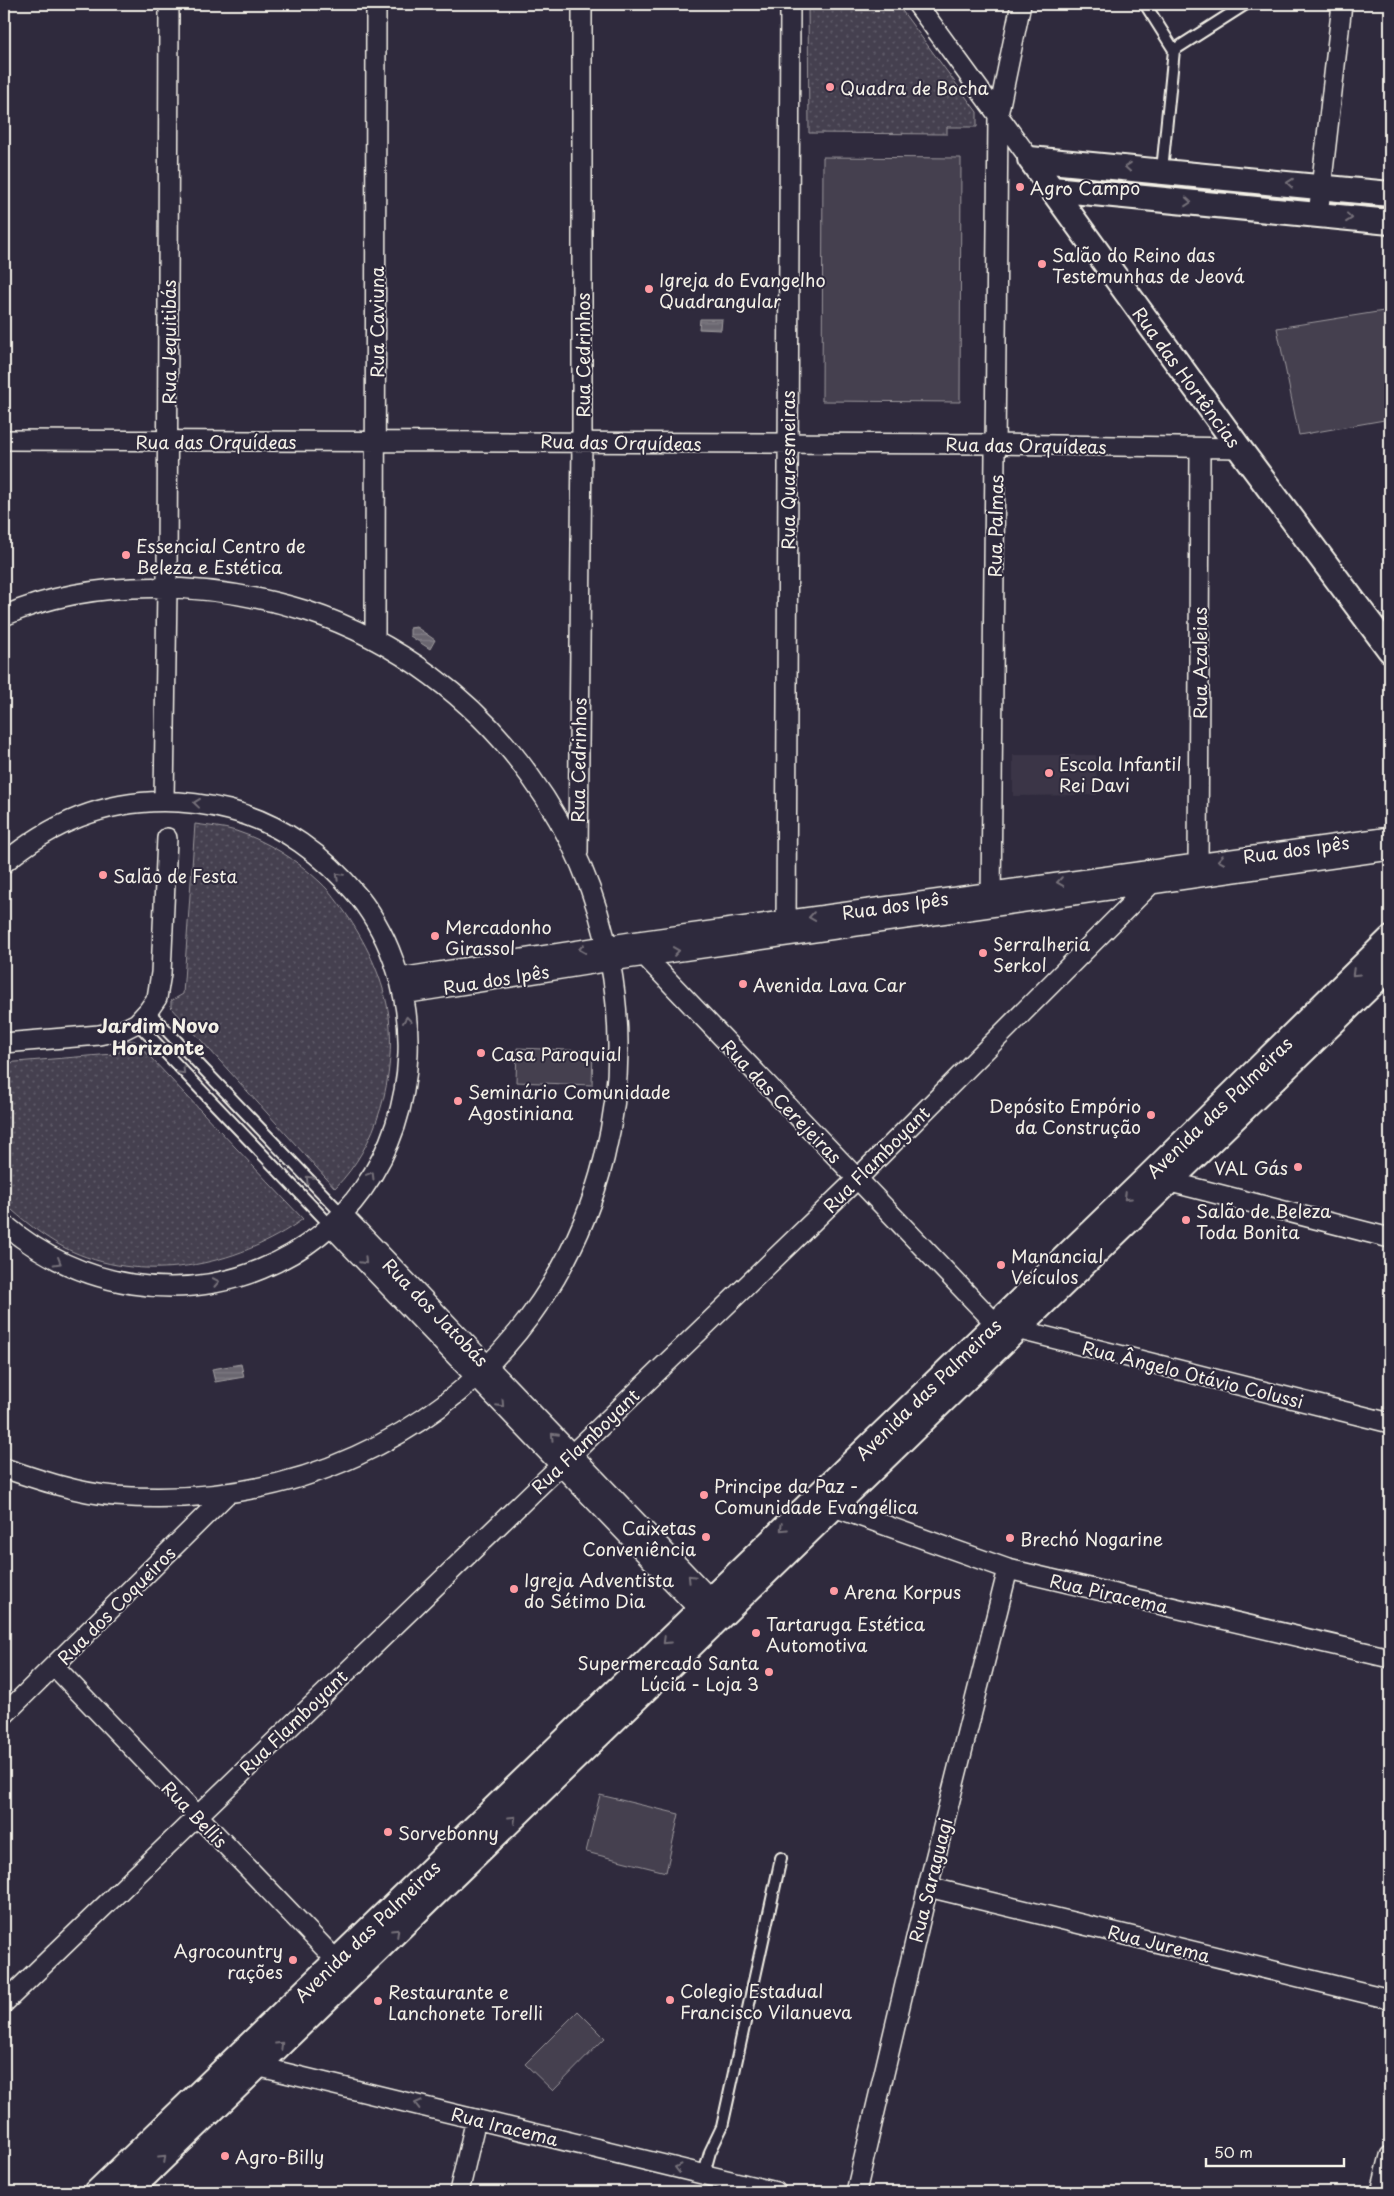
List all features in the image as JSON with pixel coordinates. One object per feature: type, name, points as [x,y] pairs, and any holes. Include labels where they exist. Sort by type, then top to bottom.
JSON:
[{"type":"street","name":"Rua Jequitibás","points":[[164,800],[168,441],[169,4]]},
{"type":"street","name":"Rua Caviuna","points":[[375,640],[376,4]]},
{"type":"street","name":"Rua Cedrinhos","points":[[578,855],[582,441],[582,4]]},
{"type":"street","name":"Rua Quaresmeiras","points":[[786,928],[790,4]]},
{"type":"street","name":"Rua das Hortências","points":[[917,4],[1239,448],[1390,650]]},
{"type":"street","name":"Rua Palmas","points":[[992,899],[998,115],[1021,4]]},
{"type":"street","points":[[1318,215],[1342,4]]},
{"type":"street","points":[[1030,159],[1162,170],[1390,194]]},
{"type":"street","points":[[1052,189],[1390,222]]},
{"type":"street","name":"Rua das Orquídeas","points":[[4,440],[582,441],[1239,448]]},
{"type":"street","name":"Rua Azaleias","points":[[1198,870],[1200,448]]},
{"type":"street","points":[[4,616],[64,598],[115,590],[167,587],[221,591],[274,601],[326,617],[375,640],[426,672],[473,710],[514,753],[550,802],[578,855],[592,892],[609,953],[616,994],[619,1062],[614,1113],[603,1163],[581,1227],[562,1265],[530,1315],[481,1371],[421,1420],[360,1454],[295,1479],[227,1494],[188,1497],[110,1496],[4,1468]]},
{"type":"street","points":[[4,862],[29,842],[71,819],[116,805],[164,800],[204,804],[242,813],[279,829],[313,851],[342,878],[366,907],[385,941],[402,986],[408,1047],[407,1077],[399,1115],[385,1151],[365,1185],[336,1220],[300,1248],[267,1267],[230,1280],[192,1287],[154,1288],[108,1281],[66,1266],[26,1243],[4,1224]]},
{"type":"street","name":"Rua dos Ipês","points":[[609,953],[631,942],[786,928],[1198,870],[1390,836]]},
{"type":"street","points":[[4,1043],[99,1035],[123,1030],[142,1017],[157,998],[161,973],[167,838]]},
{"type":"street","name":"Rua dos Ipês","points":[[1198,870],[1390,850]]},
{"type":"street","name":"Rua Flamboyant","points":[[4,2003],[196,1815],[857,1179],[1150,877]]},
{"type":"street","name":"Rua dos Ipês","points":[[402,986],[609,953],[644,956],[786,928]]},
{"type":"street","name":"Avenida das Palmeiras","points":[[97,2192],[233,2060],[334,1973],[1006,1327],[1158,1179],[1390,939]]},
{"type":"street","name":"Rua das Cerejeiras","points":[[631,942],[857,1179],[1006,1327]]},
{"type":"street","name":"Avenida das Palmeiras","points":[[1158,1179],[1390,967]]},
{"type":"street","points":[[1158,1179],[1390,1238]]},
{"type":"street","name":"Rua dos Jatobás","points":[[336,1220],[712,1611]]},
{"type":"street","name":"Avenida das Palmeiras","points":[[712,1611],[834,1508],[1006,1327]]},
{"type":"street","name":"Rua Ângelo Otávio Colussi","points":[[1006,1327],[1390,1423]]},
{"type":"street","name":"Rua dos Coqueiros","points":[[4,1715],[227,1494]]},
{"type":"street","name":"Rua Piracema","points":[[834,1508],[1008,1569],[1390,1658]]},
{"type":"street","name":"Rua Saraguagi","points":[[856,2192],[928,1887],[1008,1569]]},
{"type":"street","name":"Rua Bellis","points":[[54,1666],[196,1815],[334,1973]]},
{"type":"street","name":"Rua Jurema","points":[[928,1887],[1390,1999]]},
{"type":"street","name":"Avenida das Palmeiras","points":[[128,2192],[259,2066],[334,1973]]},
{"type":"street","name":"Rua Iracema","points":[[233,2060],[776,2192]]},
{"type":"street","points":[[459,2192],[476,2118]]},
{"type":"street","points":[[1381,2192],[1390,2156]]},
{"type":"lane","points":[[1145,4],[1174,50],[1162,170]]},
{"type":"lane","points":[[1174,50],[1246,4]]},
{"type":"lane","name":"Rua dos Jatobás","points":[[142,1017],[336,1220]]},
{"type":"lane","name":"Rua dos Jatobás","points":[[142,1017],[336,1220]]},
{"type":"lane","points":[[704,2174],[710,2152],[722,2127],[781,1858]]},
{"type":"shaded area","points":[[808,4],[897,4],[977,112],[977,127],[947,127],[947,134],[809,133]]},
{"type":"shaded area","points":[[823,157],[961,158],[960,402],[822,401]]},
{"type":"shaded area","points":[[1390,310],[1390,419],[1299,435],[1277,328]]},
{"type":"shaded area","points":[[700,319],[722,319],[721,330],[699,329]]},
{"type":"shaded area","points":[[416,627],[435,640],[430,649],[410,636],[410,628]]},
{"type":"shaded area","points":[[1013,755],[1096,755],[1097,795],[1013,796]]},
{"type":"shaded area","points":[[195,824],[226,828],[248,835],[281,852],[311,874],[328,890],[349,918],[363,941],[379,977],[389,1016],[390,1062],[386,1085],[373,1131],[350,1171],[335,1188],[171,1007],[171,1001],[183,994]]},
{"type":"shaded area","points":[[122,1039],[135,1041],[303,1219],[277,1236],[249,1249],[219,1259],[188,1266],[156,1268],[125,1266],[94,1260],[65,1248],[33,1227],[4,1203],[4,1063],[113,1054],[120,1052]]},
{"type":"shaded area","points":[[517,1048],[593,1051],[592,1085],[516,1082]]},
{"type":"shaded area","points":[[241,1364],[244,1377],[215,1382],[212,1369]]},
{"type":"shaded area","points":[[600,1795],[679,1814],[666,1872],[586,1852]]},
{"type":"shaded area","points":[[578,2011],[605,2038],[553,2091],[525,2064]]},
{"type":"place","name":"Quadra de Bocha","points":[[830,87]]},
{"type":"place","name":"Agro Campo","points":[[1020,187]]},
{"type":"place","name":"Salão do Reino das Testemunhas de Jeová","points":[[1042,264]]},
{"type":"place","name":"Igreja do Evangelho Quadrangular","points":[[649,289]]},
{"type":"place","name":"Essencial Centro de Beleza e Estética","points":[[126,555]]},
{"type":"place","name":"Escola Infantil Rei Davi","points":[[1049,773]]},
{"type":"place","name":"Salão de Festa","points":[[103,875]]},
{"type":"place","name":"Mercadonho Girassol","points":[[435,936]]},
{"type":"place","name":"Serralheria Serkol","points":[[983,953]]},
{"type":"place","name":"Avenida Lava Car","points":[[743,984]]},
{"type":"place","name":"Casa Paroquial","points":[[481,1053]]},
{"type":"place","name":"Seminário Comunidade Agostiniana","points":[[458,1101]]},
{"type":"place","name":"Depósito Empório da Construção","points":[[1151,1115]]},
{"type":"place","name":"VAL Gás","points":[[1298,1167]]},
{"type":"place","name":"Salão de Beleza Toda Bonita","points":[[1186,1220]]},
{"type":"place","name":"Manancial Veículos","points":[[1001,1265]]},
{"type":"place","name":"Principe da Paz - Comunidade Evangélica","points":[[704,1495]]},
{"type":"place","name":"Caixetas Conveniência","points":[[706,1537]]},
{"type":"place","name":"Brechó Nogarine","points":[[1010,1538]]},
{"type":"place","name":"Igreja Adventista do Sétimo Dia","points":[[514,1589]]},
{"type":"place","name":"Arena Korpus","points":[[834,1591]]},
{"type":"place","name":"Tartaruga Estética Automotiva","points":[[756,1633]]},
{"type":"place","name":"Supermercado Santa Lúcia - Loja 3","points":[[769,1672]]},
{"type":"place","name":"Sorvebonny","points":[[388,1832]]},
{"type":"place","name":"Agrocountry rações","points":[[293,1960]]},
{"type":"place","name":"Colegio Estadual Francisco Vilanueva","points":[[670,2000]]},
{"type":"place","name":"Restaurante e Lanchonete Torelli","points":[[378,2001]]},
{"type":"place","name":"Agro-Billy","points":[[225,2156]]},
{"type":"district","name":"Jardim Novo Horizonte","points":[[158,1036]]}]
